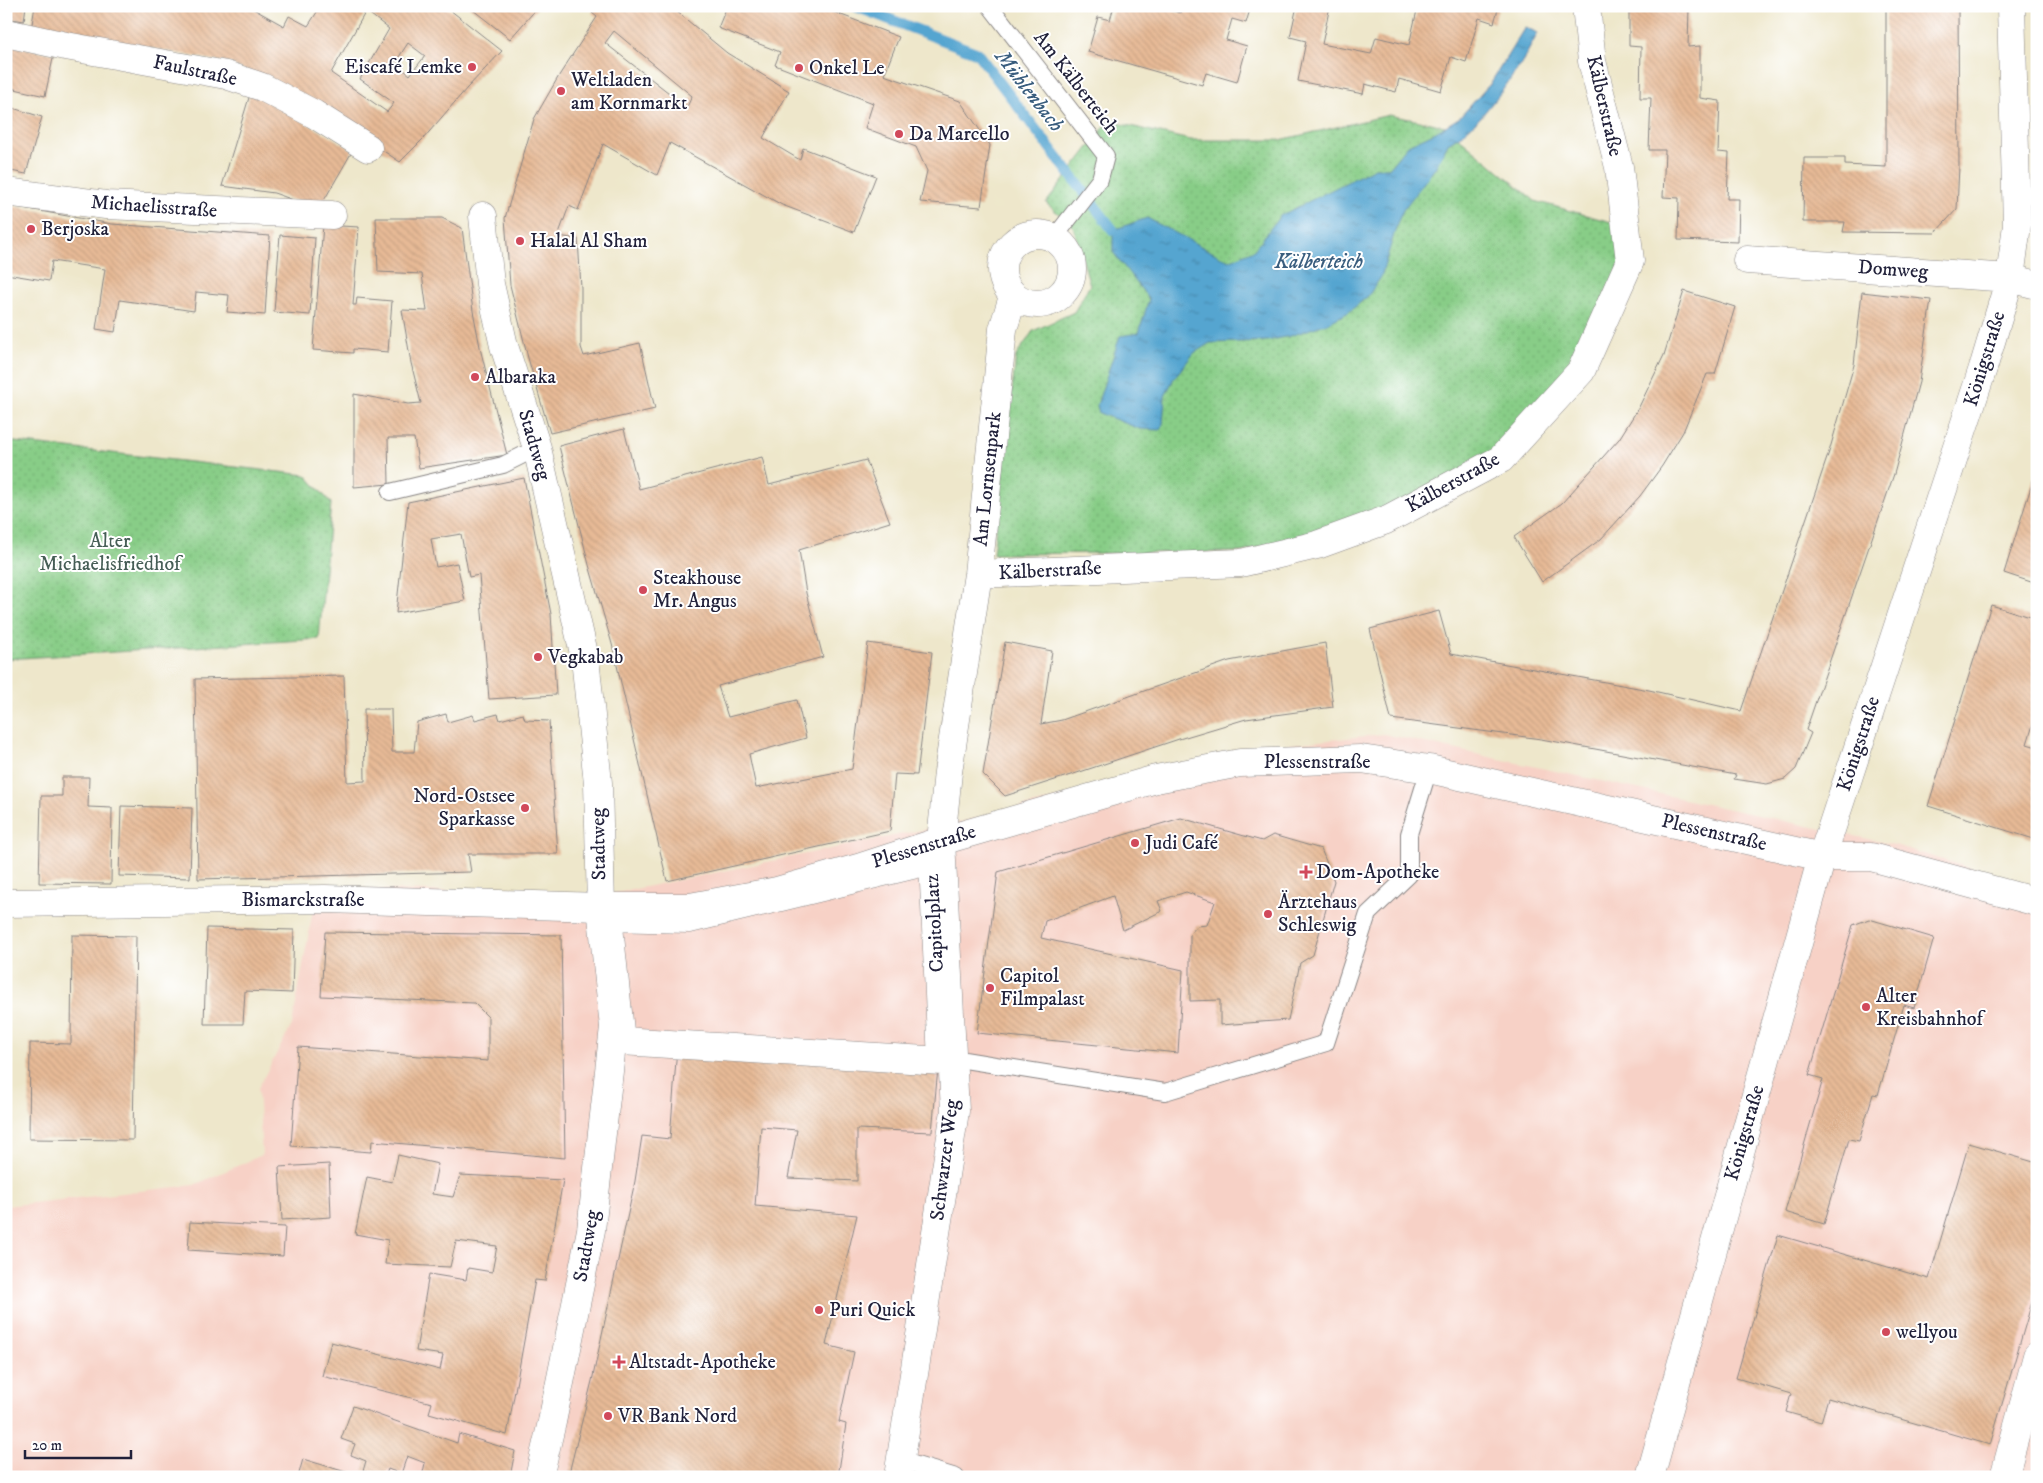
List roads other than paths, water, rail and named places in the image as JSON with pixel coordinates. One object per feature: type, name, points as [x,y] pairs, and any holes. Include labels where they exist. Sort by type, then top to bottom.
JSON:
[{"type":"street","name":"Kälberstraße","points":[[978,574],[1241,562],[1317,545],[1386,520],[1501,460],[1581,371],[1630,261],[1618,167],[1592,62],[1586,6]]},
{"type":"street","name":"Königstraße","points":[[1650,1477],[1822,857],[1984,365],[2010,278],[2017,225],[2011,6]]},
{"type":"street","name":"Faulstraße","points":[[6,33],[66,46],[105,49],[223,70],[262,87],[314,114],[368,148]]},
{"type":"street","name":"Michaelisstraße","points":[[6,192],[106,205],[332,215]]},
{"type":"street","name":"Stadtweg","points":[[483,216],[490,284],[504,346],[537,448],[584,658],[598,783],[601,907],[614,1027],[591,1230],[539,1477]]},
{"type":"street","points":[[1036,233],[1054,238],[1066,248],[1072,259],[1073,276],[1062,296],[1046,305],[1028,304],[1013,297],[1003,282],[1001,267],[1007,250],[1022,237],[1036,233]]},
{"type":"street","name":"Domweg","points":[[1747,260],[2010,278],[2037,285]]},
{"type":"street","name":"Am Lornsenpark","points":[[941,841],[948,772],[978,574],[1003,329],[1013,297]]},
{"type":"street","name":"Plessenstraße","points":[[601,907],[690,907],[777,891],[1156,779],[1240,763],[1361,760],[1429,769],[1822,857],[1871,857],[2037,902]]},
{"type":"street","name":"Schwarzer Weg","points":[[899,1468],[955,1112],[941,841]]},
{"type":"street","name":"Capitolplatz","points":[[933,860],[942,1061],[621,1041],[608,917],[690,919],[933,860]]},
{"type":"street","name":"Bismarckstraße","points":[[6,903],[325,899],[601,907]]},
{"type":"street","points":[[2004,1477],[2037,1356]]},
{"type":"lane","name":"Am Kälberteich","points":[[990,6],[1106,156],[1100,179],[1054,238]]},
{"type":"lane","points":[[390,492],[502,465],[537,448]]},
{"type":"lane","points":[[952,1058],[1166,1092],[1326,1043],[1368,914],[1409,875],[1409,834],[1429,769]]},
{"type":"lane","points":[[899,1468],[956,1477]]},
{"type":"water","name":"Kälberteich","points":[[1525,27],[1538,33],[1521,64],[1480,118],[1464,133],[1448,143],[1435,168],[1403,210],[1381,277],[1368,296],[1349,312],[1328,323],[1290,336],[1267,341],[1210,343],[1194,353],[1174,378],[1165,396],[1163,424],[1160,430],[1140,429],[1099,413],[1097,405],[1120,336],[1139,333],[1149,299],[1113,252],[1113,230],[1147,218],[1229,261],[1254,250],[1280,216],[1375,168],[1389,168],[1408,145],[1436,132],[1460,117],[1490,84]]},
{"type":"waterway","name":"Mühlenbach","points":[[855,6],[977,53],[1113,230]]},
{"type":"place","name":"Eiscafé Lemke","points":[[472,67]]},
{"type":"place","name":"Onkel Le","points":[[799,68]]},
{"type":"place","name":"Weltladen am Kornmarkt","points":[[561,91]]},
{"type":"place","name":"Da Marcello","points":[[899,134]]},
{"type":"place","name":"Berjoska","points":[[31,229]]},
{"type":"place","name":"Halal Al Sham","points":[[520,241]]},
{"type":"place","name":"Albaraka","points":[[475,377]]},
{"type":"place","name":"Steakhouse Mr. Angus","points":[[643,590]]},
{"type":"place","name":"Vegkabab","points":[[538,657]]},
{"type":"place","name":"Nord-Ostsee Sparkasse","points":[[525,808]]},
{"type":"place","name":"Judi Café","points":[[1135,843]]},
{"type":"place","name":"Dom-Apotheke","points":[[1306,872]]},
{"type":"place","name":"Ärztehaus Schleswig","points":[[1268,914]]},
{"type":"place","name":"Capitol Filmpalast","points":[[990,988]]},
{"type":"place","name":"Alter Kreisbahnhof","points":[[1866,1007]]},
{"type":"place","name":"Puri Quick","points":[[819,1310]]},
{"type":"place","name":"wellyou","points":[[1886,1332]]},
{"type":"place","name":"Altstadt-Apotheke","points":[[619,1362]]},
{"type":"place","name":"VR Bank Nord","points":[[608,1416]]},
{"type":"park label","name":"Alter Michaelisfriedhof","points":[[110,552]]}]
